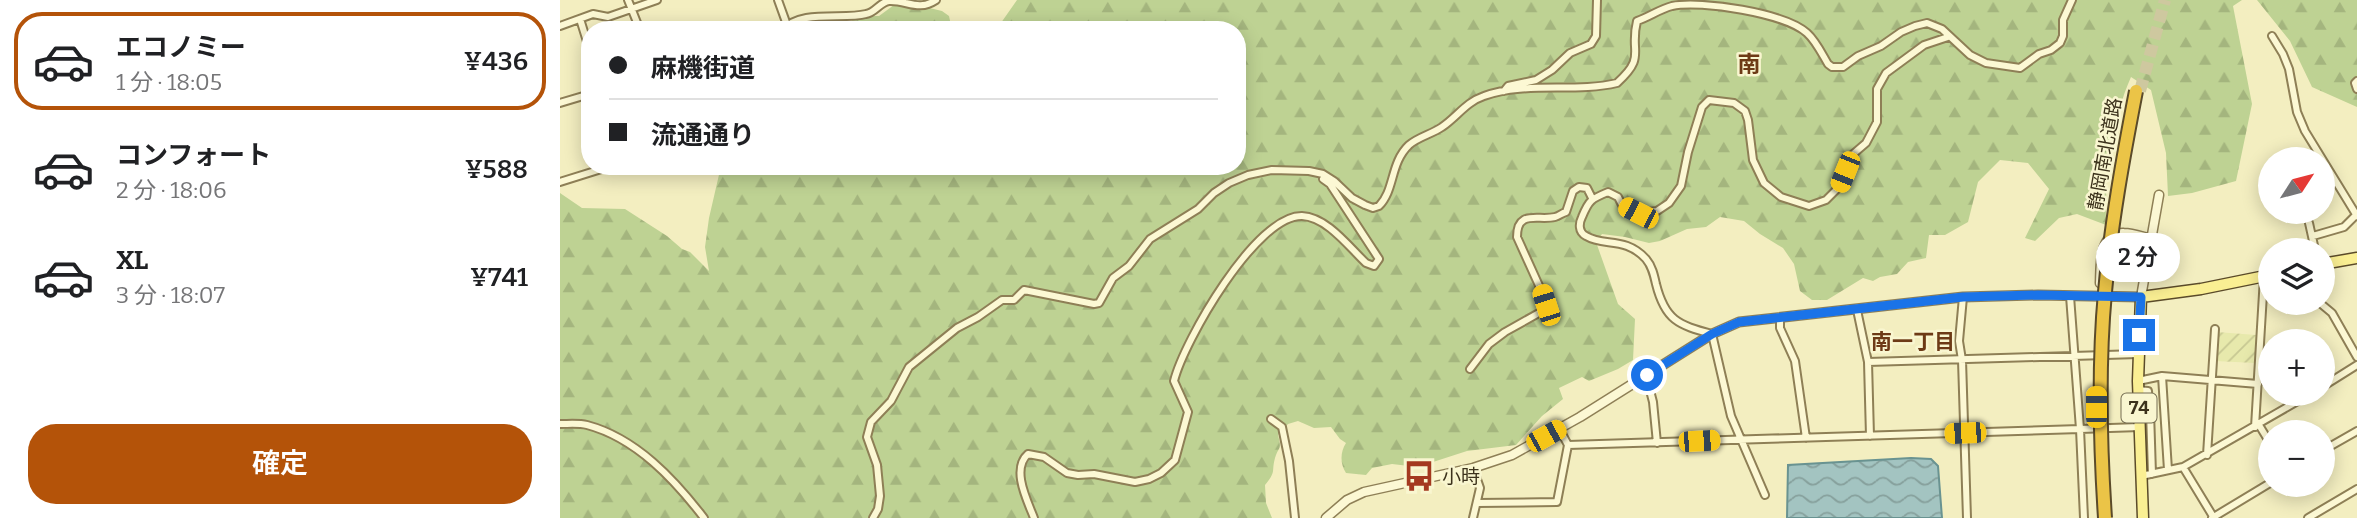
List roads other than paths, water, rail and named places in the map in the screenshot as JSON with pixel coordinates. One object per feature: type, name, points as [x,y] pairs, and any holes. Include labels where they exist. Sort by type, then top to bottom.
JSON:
[{"type":"highway","name":"静岡南北道路","points":[[2104,518],[2108,293],[2119,204],[2138,91]]},
{"type":"main road","points":[[2335,262],[2357,258]]},
{"type":"main road","points":[[2141,297],[2258,278]]},
{"type":"main road","name":"74","points":[[2141,297],[2138,385],[2140,427],[2147,475],[2143,518]]},
{"type":"street","points":[[628,0],[637,21]]},
{"type":"street","points":[[560,26],[593,14],[608,17],[657,0]]},
{"type":"street","points":[[778,0],[783,21]]},
{"type":"street","points":[[801,21],[811,17],[869,14],[883,3],[892,1],[921,6],[936,0]]},
{"type":"street","points":[[1504,91],[1508,86],[1536,80],[1552,70],[1570,52],[1591,44],[1596,36],[1597,0]]},
{"type":"street","points":[[873,518],[880,496],[877,465],[867,437],[871,422],[891,401],[909,367],[957,328],[1002,300],[1014,300],[1024,290],[1099,303],[1113,278],[1129,266],[1150,239],[1198,209],[1229,183],[1260,171],[1309,171],[1323,174],[1365,205],[1373,208],[1379,206],[1386,196],[1396,160],[1410,144],[1444,126],[1464,106],[1484,96],[1504,91],[1617,83],[1635,64],[1634,33],[1637,21],[1670,7],[1682,5],[1754,11],[1790,22],[1808,34],[1832,68],[1843,67],[1858,56],[1915,26],[1927,23],[1942,29],[1970,55],[1986,63],[2020,68],[2060,43],[2063,20],[2072,0]]},
{"type":"street","points":[[2272,36],[2289,69],[2297,112],[2305,131],[2357,216],[2344,227],[2313,236],[2309,224]]},
{"type":"street","points":[[1712,334],[1683,324],[1666,312],[1654,274],[1644,257],[1630,247],[1586,236],[1581,232],[1579,224],[1588,202],[1608,192],[1618,197],[1622,205],[1638,213],[1657,211],[1669,203],[1681,186],[1702,107],[1709,100],[1734,103],[1745,111],[1753,160],[1758,174],[1773,192],[1791,202],[1809,206],[1826,200],[1838,188],[1852,155],[1866,143],[1877,122],[1877,89],[1886,73],[1924,44],[1948,37]]},
{"type":"street","points":[[2357,81],[2357,89]]},
{"type":"street","points":[[560,103],[581,97]]},
{"type":"street","points":[[1034,518],[1019,473],[1020,464],[1028,454],[1044,457],[1067,473],[1094,474],[1135,482],[1161,473],[1175,460],[1188,412],[1174,381],[1181,358],[1211,302],[1237,267],[1274,228],[1287,219],[1305,216],[1324,224],[1370,266],[1377,264],[1379,259],[1330,184],[1309,171]]},
{"type":"street","points":[[560,182],[582,175]]},
{"type":"street","points":[[1470,369],[1489,344],[1546,309],[1541,290],[1517,237],[1521,221],[1528,218],[1555,217],[1566,212],[1573,191],[1579,187],[1587,188],[1592,198]]},
{"type":"street","points":[[1326,518],[1348,500],[1364,492],[1473,468],[1512,455],[1712,334],[1739,322],[1963,297],[2141,297],[2159,195]]},
{"type":"street","points":[[2104,518],[2096,428],[2099,296],[2103,248],[2105,242],[2122,233],[2152,239]]},
{"type":"street","points":[[2070,296],[2084,518]]},
{"type":"street","points":[[1963,297],[1959,341],[1962,360],[1967,518]]},
{"type":"street","points":[[1857,310],[1868,362],[1870,436]]},
{"type":"street","points":[[2333,315],[2357,357]]},
{"type":"street","points":[[1780,318],[1780,328],[1795,361],[1806,438]]},
{"type":"street","points":[[2207,455],[2215,329]]},
{"type":"street","points":[[1712,334],[1729,407],[1765,495]]},
{"type":"street","points":[[1868,362],[2138,354]]},
{"type":"street","points":[[2335,379],[2357,365]]},
{"type":"street","points":[[1647,375],[1657,443]]},
{"type":"street","points":[[2138,385],[2162,376],[2258,384],[2257,426]]},
{"type":"street","points":[[2162,376],[2168,470]]},
{"type":"street","points":[[2138,385],[2148,391],[2150,411],[2147,475],[2183,467],[2291,406]]},
{"type":"street","points":[[1271,419],[1282,427],[1289,461],[1295,518]]},
{"type":"street","points":[[561,425],[585,424],[626,440],[679,488],[704,518]]},
{"type":"street","points":[[1568,445],[2140,427]]},
{"type":"street","points":[[1477,503],[1557,502],[1568,445],[1559,428]]},
{"type":"street","points":[[2335,444],[2357,431]]},
{"type":"street","points":[[2183,467],[2213,518],[2258,490]]},
{"type":"street","points":[[1473,468],[1480,488],[1473,518]]},
{"type":"street","points":[[2308,518],[2357,489]]},
{"type":"water","points":[[1931,459],[1938,466],[1942,518],[1787,518],[1788,465]]},
{"type":"tunnel","points":[[2140,91],[2165,0]]},
{"type":"place","name":"小時","points":[[1419,476]]},
{"type":"district","name":"南","points":[[1749,64]]},
{"type":"district","name":"南一丁目","points":[[1913,342]]}]
